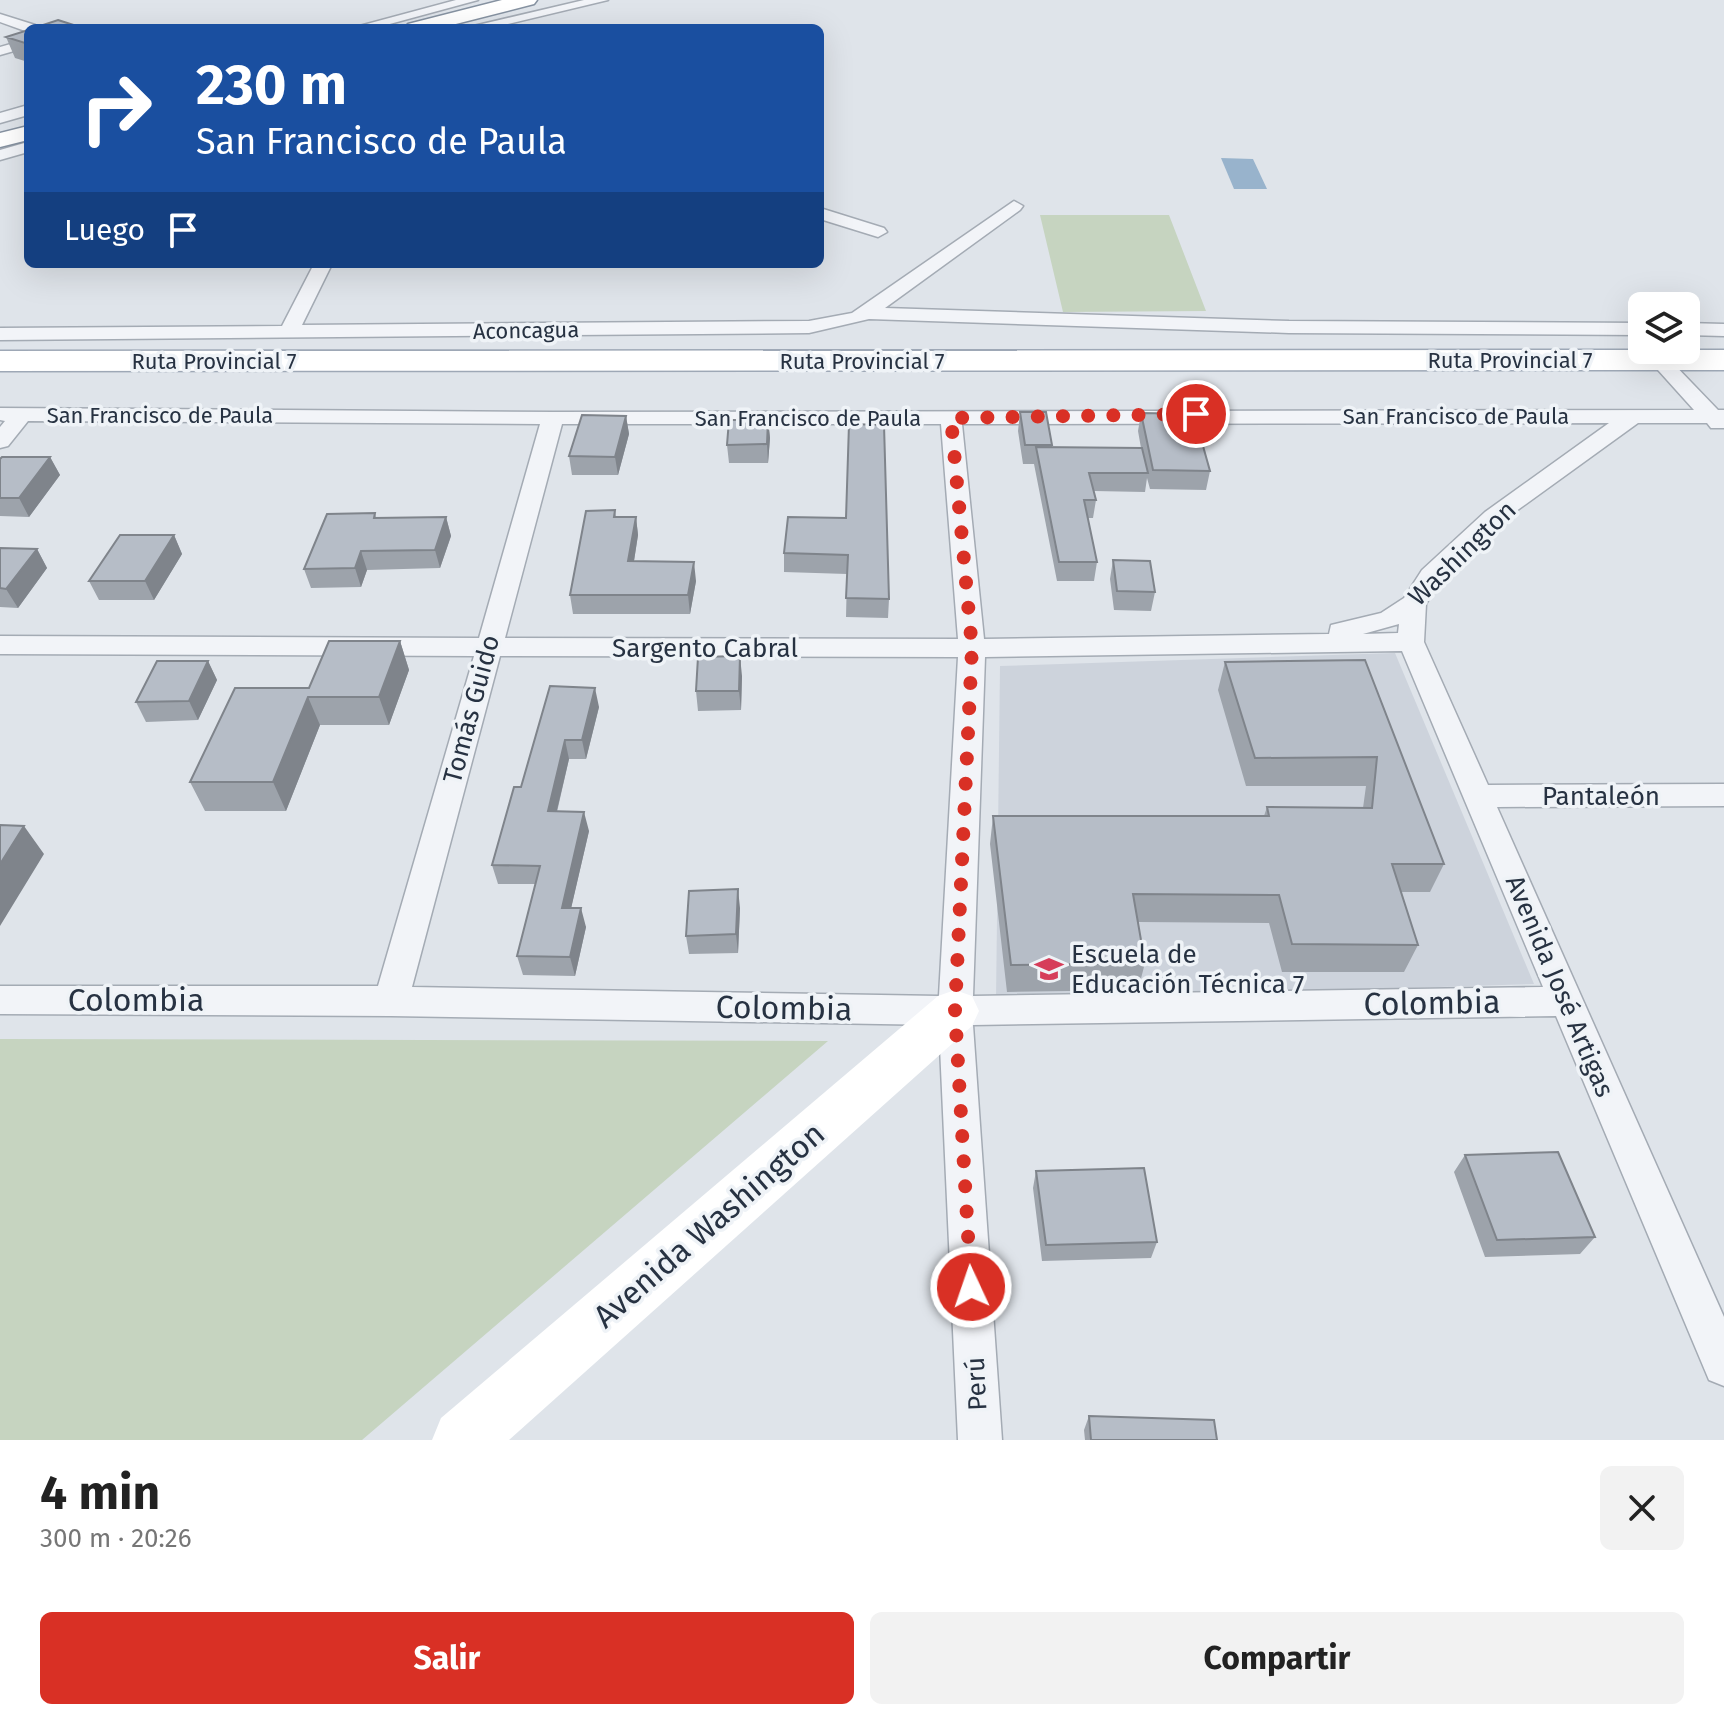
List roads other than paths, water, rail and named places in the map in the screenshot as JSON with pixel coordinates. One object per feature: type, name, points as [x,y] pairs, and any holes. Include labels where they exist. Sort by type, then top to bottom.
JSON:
[{"type":"main road","points":[[420,20],[527,0]]},
{"type":"main road","points":[[0,140],[24,133]]},
{"type":"main road","name":"Ruta Provincial 7","points":[[0,361],[1628,360]]},
{"type":"main road","name":"Ruta Provincial 7","points":[[1700,360],[1724,360]]},
{"type":"main road","name":"Avenida Washington","points":[[463,1440],[955,1011]]},
{"type":"street","points":[[390,24],[420,20],[472,0]]},
{"type":"street","points":[[491,24],[602,0]]},
{"type":"street","points":[[400,4],[420,20]]},
{"type":"street","points":[[0,18],[24,26]]},
{"type":"street","points":[[0,51],[24,44]]},
{"type":"street","points":[[0,118],[24,111]]},
{"type":"street","points":[[0,155],[24,148]]},
{"type":"street","name":"Aconcagua","points":[[0,334],[809,327],[841,324],[866,313],[1014,206]]},
{"type":"street","points":[[824,214],[878,232]]},
{"type":"street","points":[[289,332],[321,268]]},
{"type":"street","points":[[866,313],[1289,327],[1628,329]]},
{"type":"street","points":[[1700,329],[1724,330]]},
{"type":"street","points":[[1663,364],[1720,420]]},
{"type":"street","points":[[0,441],[11,414]]},
{"type":"street","name":"San Francisco de Paula","points":[[11,414],[951,418],[1196,414],[1720,420]]},
{"type":"street","name":"Tomás Guido","points":[[391,1001],[553,418]]},
{"type":"street","name":"Perú","points":[[951,418],[972,648],[955,1011],[980,1440]]},
{"type":"street","name":"Washington","points":[[1274,642],[1376,623],[1413,604],[1431,576],[1493,517],[1630,418]]},
{"type":"street","name":"Avenida José Artigas","points":[[1413,604],[1411,642],[1724,1365]]},
{"type":"street","name":"Sargento Cabral","points":[[0,645],[972,648],[1411,642]]},
{"type":"street","name":"Pantaleón","points":[[1477,796],[1724,795]]},
{"type":"street","name":"Colombia","points":[[0,1000],[391,1001],[955,1011],[1567,1001]]},
{"type":"water","points":[[1221,158],[1253,159],[1267,189],[1234,189]]},
{"type":"place","name":"Escuela de Educación Técnica 7","points":[[1049,969]]}]
